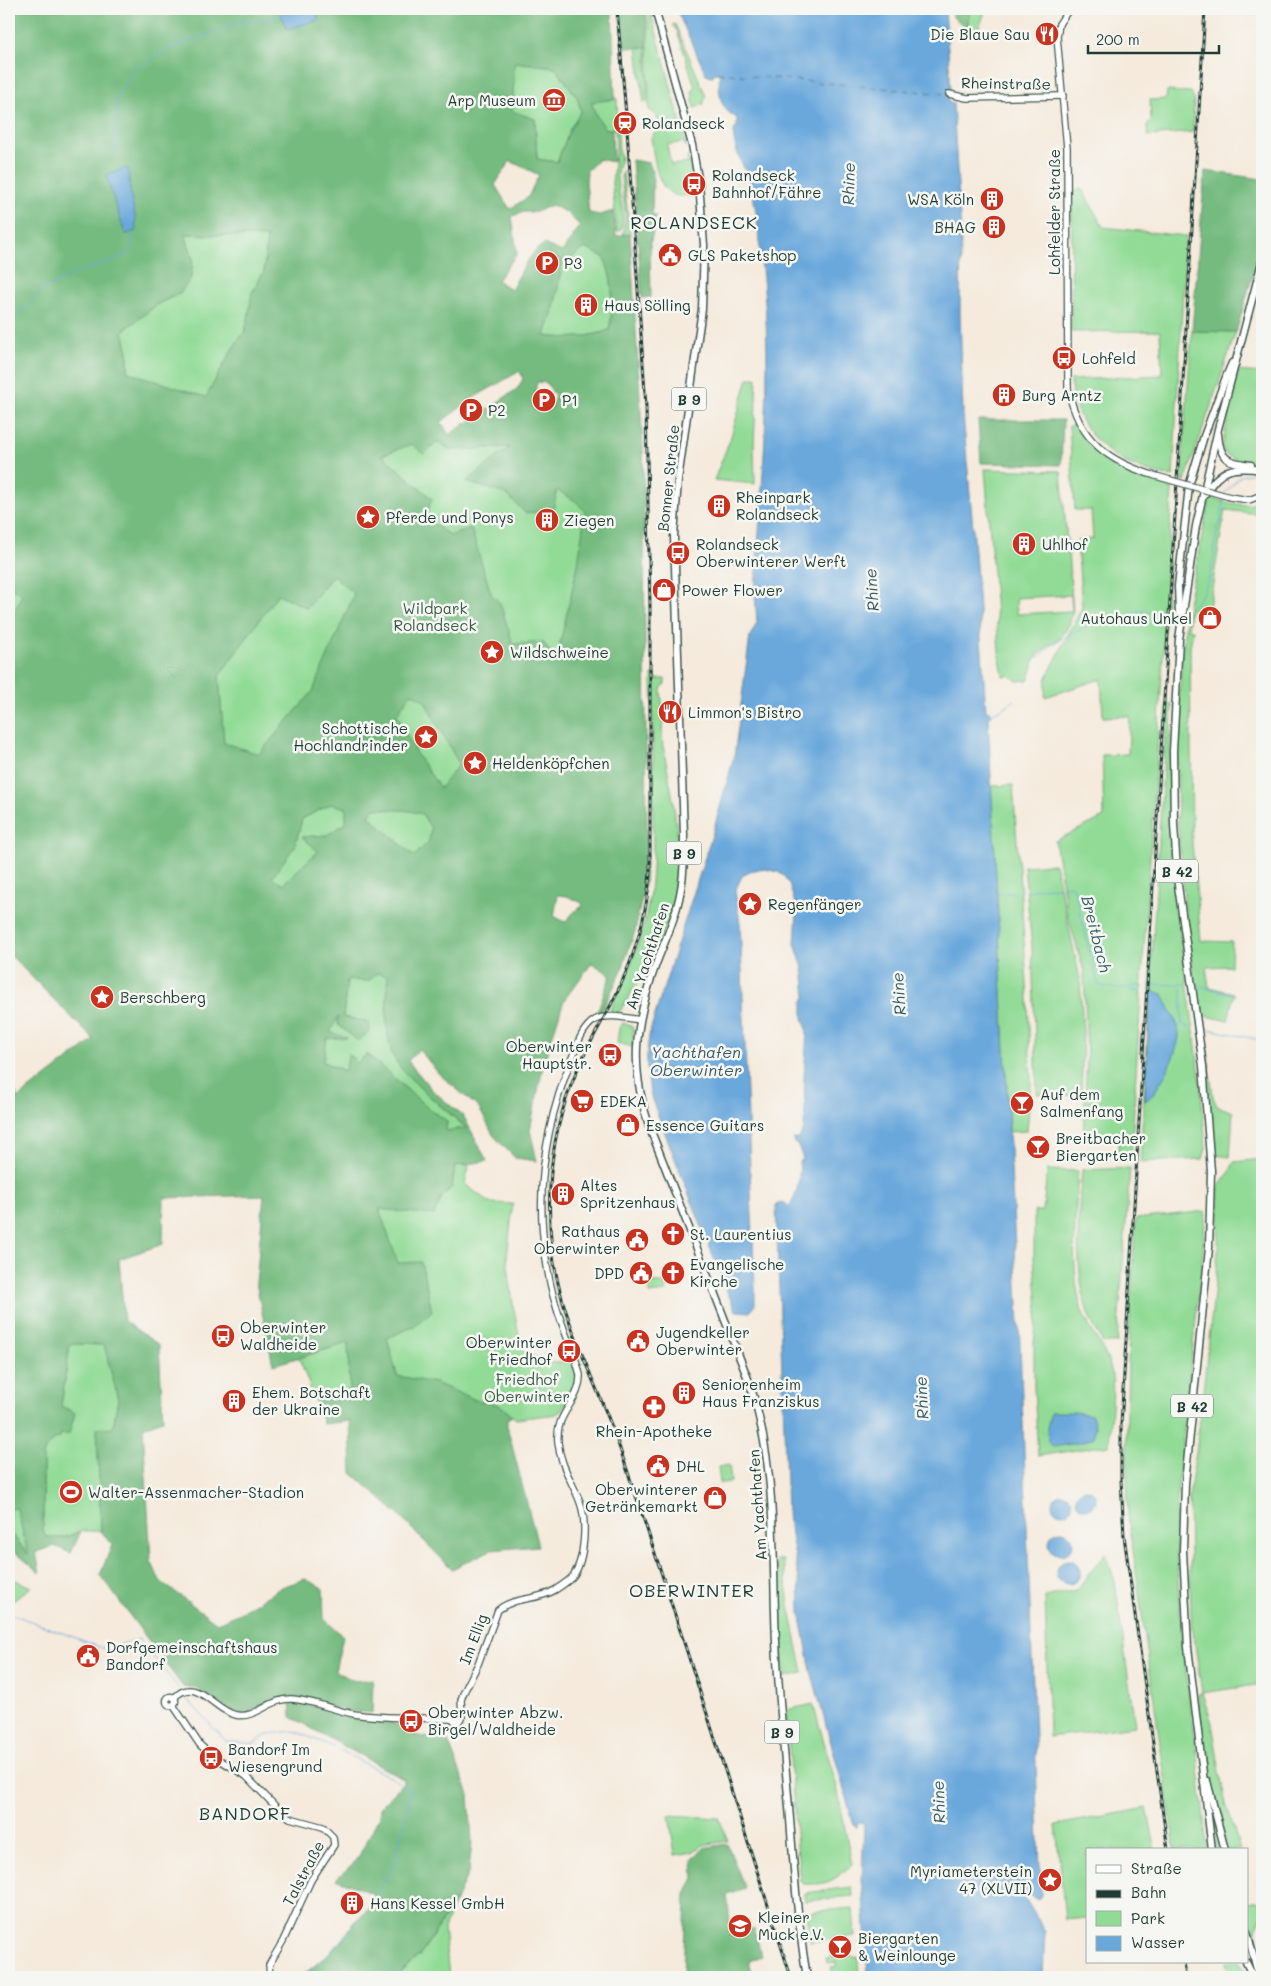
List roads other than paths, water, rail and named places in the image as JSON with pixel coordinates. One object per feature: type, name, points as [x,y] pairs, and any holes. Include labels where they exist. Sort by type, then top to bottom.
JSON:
[{"type":"main road","name":"Bonner Straße","points":[[655,9],[692,145],[700,190],[704,245],[702,309],[678,480],[674,536],[683,807]]},
{"type":"main road","name":"B 42","points":[[1212,1848],[1188,1647],[1183,1551],[1185,1483],[1209,1248],[1211,1171],[1203,1066],[1182,924],[1175,852],[1172,752],[1179,639],[1187,576],[1200,502],[1262,262]]},
{"type":"main road","points":[[1179,639],[1178,586],[1189,486],[1198,454],[1226,377],[1238,351]]},
{"type":"main road","points":[[1218,429],[1219,447],[1224,456],[1238,463],[1261,470]]},
{"type":"main road","points":[[1200,502],[1212,481],[1225,471],[1237,468],[1261,470]]},
{"type":"main road","name":"Am Yachthafen","points":[[683,807],[684,864],[679,898],[653,974],[640,1020],[637,1076],[642,1105],[651,1132],[748,1379],[757,1406],[767,1454],[771,1492],[780,1710],[800,1929],[807,1977]]},
{"type":"main road","points":[[1203,1773],[1207,1780],[1224,1848]]},
{"type":"main road","points":[[1248,1936],[1259,1977]]},
{"type":"main road","points":[[1247,1964],[1253,1977]]},
{"type":"street","name":"Lohfelder Straße","points":[[1069,9],[1059,24],[1058,30],[1067,154],[1067,373],[1070,399],[1077,418],[1086,433],[1099,448],[1125,466],[1230,498],[1249,500],[1262,495]]},
{"type":"street","name":"Rheinstraße","points":[[949,94],[966,98],[1063,96]]},
{"type":"street","name":"Im Ellig","points":[[404,1717],[460,1721],[463,1694],[481,1657],[494,1616],[498,1610],[514,1600],[537,1597],[552,1591],[572,1578],[582,1556],[583,1522],[580,1502],[564,1468],[560,1454],[558,1428],[562,1414],[577,1392],[580,1376],[556,1308],[546,1258],[542,1223],[542,1190],[550,1127],[562,1084],[584,1030],[600,1018],[618,1017],[640,1020]]},
{"type":"street","name":"Talstraße","points":[[270,1977],[269,1965],[283,1941],[311,1880],[334,1845],[333,1837],[323,1827],[290,1818],[279,1810],[246,1776],[210,1754],[200,1745],[173,1705],[176,1702],[174,1698],[182,1690],[194,1689],[226,1711],[237,1716],[249,1714],[275,1702],[288,1699],[302,1700],[356,1714],[404,1717]]},
{"type":"water","points":[[300,9],[314,9],[319,20],[287,29],[280,14]]},
{"type":"water","points":[[676,9],[945,9],[951,91],[948,96],[949,103],[953,103],[961,235],[960,312],[963,414],[986,711],[990,711],[992,715],[988,718],[1020,1344],[1041,1895],[1038,1900],[1030,1894],[1025,1898],[1045,1931],[1043,1977],[868,1977],[862,1879],[864,1823],[858,1822],[857,1827],[854,1826],[811,1671],[800,1612],[799,1580],[787,1512],[776,1205],[783,1202],[789,1206],[792,1203],[798,1185],[799,1162],[803,1159],[798,1145],[794,1143],[793,1139],[799,1139],[804,1129],[804,1078],[807,1030],[803,1018],[803,1002],[806,997],[803,968],[795,944],[797,910],[789,884],[784,876],[778,872],[765,869],[754,870],[742,876],[735,891],[740,922],[755,1289],[755,1306],[750,1312],[736,1311],[728,1294],[650,1091],[647,1057],[650,1031],[713,832],[734,757],[750,636],[757,623],[755,594],[767,390],[765,309],[757,221],[751,186],[734,142],[737,118],[726,110],[723,105],[719,87],[720,74],[714,73],[713,76],[709,76],[706,74]]},
{"type":"water","points":[[128,168],[136,231],[125,234],[107,174]]},
{"type":"water","points":[[1153,991],[1163,994],[1175,1019],[1179,1034],[1176,1050],[1162,1081],[1145,1101],[1150,998]]},
{"type":"water","points":[[1051,1412],[1074,1412],[1092,1415],[1095,1425],[1094,1437],[1083,1442],[1054,1447],[1048,1442],[1047,1428]]},
{"type":"water","points":[[1086,1489],[1093,1492],[1096,1499],[1093,1506],[1086,1509],[1079,1506],[1076,1499],[1079,1492]]},
{"type":"water","points":[[1062,1494],[1069,1497],[1072,1504],[1069,1511],[1062,1514],[1055,1511],[1052,1504],[1055,1497]]},
{"type":"water","points":[[1061,1531],[1070,1534],[1073,1543],[1070,1552],[1061,1555],[1052,1552],[1049,1543],[1052,1534]]},
{"type":"water","points":[[1068,1560],[1077,1563],[1080,1572],[1077,1581],[1068,1584],[1059,1581],[1056,1572],[1059,1563]]},
{"type":"waterway","points":[[322,15],[348,9]]},
{"type":"waterway","points":[[115,152],[117,96],[135,69],[167,50],[242,21],[262,20],[282,15]]},
{"type":"waterway","points":[[9,323],[42,291],[75,273],[114,260],[132,250],[131,231]]},
{"type":"waterway","points":[[1225,493],[1240,476],[1253,473]]},
{"type":"waterway","points":[[1192,606],[1204,590],[1211,570],[1217,527],[1220,524],[1224,497]]},
{"type":"waterway","points":[[1037,659],[1052,645],[1102,620],[1108,621],[1128,616],[1137,611],[1161,612]]},
{"type":"waterway","points":[[990,714],[1002,709],[1015,700]]},
{"type":"waterway","name":"Breitbach","points":[[1062,887],[1070,885],[1074,888],[1098,984],[1114,988],[1142,985]]},
{"type":"waterway","name":"Breitbach","points":[[1028,891],[1058,887]]},
{"type":"waterway","name":"Breitbach","points":[[997,893],[1014,893]]},
{"type":"waterway","name":"Breitbach","points":[[1149,985],[1186,984]]},
{"type":"waterway","points":[[1196,985],[1235,995]]},
{"type":"waterway","points":[[1178,1030],[1182,1021],[1182,988]]},
{"type":"waterway","points":[[1128,989],[1130,991],[1142,991]]},
{"type":"waterway","points":[[1182,1022],[1190,1027]]},
{"type":"waterway","points":[[1203,1028],[1256,1039]]},
{"type":"waterway","points":[[1262,1247],[1260,1267],[1262,1287]]},
{"type":"waterway","points":[[9,1613],[105,1649]]},
{"type":"waterway","points":[[119,1645],[139,1639],[180,1690]]},
{"type":"waterway","points":[[182,1694],[226,1741],[253,1744],[268,1734],[294,1731],[334,1747]]},
{"type":"waterway","points":[[340,1750],[399,1782]]},
{"type":"waterway","points":[[372,1905],[393,1866],[409,1805],[410,1790],[403,1784]]},
{"type":"waterway","points":[[304,1977],[342,1940],[355,1924]]},
{"type":"railway","points":[[617,9],[646,407],[650,606],[650,872],[643,919],[629,965],[616,995],[580,1063],[562,1114],[555,1142],[551,1171],[550,1215],[552,1245],[559,1288],[569,1321],[613,1430],[642,1515],[791,1977]]},
{"type":"railway","points":[[1168,1848],[1124,1536],[1121,1425],[1205,9]]},
{"type":"railway","points":[[1184,1964],[1186,1977]]},
{"type":"place","name":"Die Blaue Sau","points":[[1047,34]]},
{"type":"place","name":"Arp Museum","points":[[554,100]]},
{"type":"place","name":"Rolandseck","points":[[625,123]]},
{"type":"place","name":"Rolandseck Bahnhof/Fähre","points":[[694,184]]},
{"type":"place","name":"WSA Köln","points":[[992,199]]},
{"type":"place","name":"BHAG","points":[[994,227]]},
{"type":"place","name":"GLS Paketshop","points":[[670,255]]},
{"type":"place","name":"P3","points":[[547,263]]},
{"type":"place","name":"Haus Sölling","points":[[586,305]]},
{"type":"place","name":"Lohfeld","points":[[1064,358]]},
{"type":"place","name":"Burg Arntz","points":[[1004,395]]},
{"type":"place","name":"P1","points":[[544,400]]},
{"type":"place","name":"P2","points":[[471,410]]},
{"type":"place","name":"Rheinpark Rolandseck","points":[[719,506]]},
{"type":"place","name":"Pferde und Ponys","points":[[368,517]]},
{"type":"place","name":"Ziegen","points":[[547,520]]},
{"type":"place","name":"Uhlhof","points":[[1024,544]]},
{"type":"place","name":"Rolandseck Oberwinterer Werft","points":[[678,553]]},
{"type":"place","name":"Power Flower","points":[[664,590]]},
{"type":"place","name":"Autohaus Unkel","points":[[1210,618]]},
{"type":"place","name":"Wildschweine","points":[[492,652]]},
{"type":"place","name":"Limmon's Bistro","points":[[670,712]]},
{"type":"place","name":"Schottische Hochlandrinder","points":[[426,737]]},
{"type":"place","name":"Heldenköpfchen","points":[[475,763]]},
{"type":"place","name":"Regenfänger","points":[[750,904]]},
{"type":"place","name":"Berschberg","points":[[102,997]]},
{"type":"place","name":"Oberwinter Hauptstr.","points":[[610,1055]]},
{"type":"place","name":"EDEKA","points":[[582,1101]]},
{"type":"place","name":"Auf dem Salmenfang","points":[[1022,1103]]},
{"type":"place","name":"Essence Guitars","points":[[628,1125]]},
{"type":"place","name":"Breitbacher Biergarten","points":[[1038,1147]]},
{"type":"place","name":"Altes Spritzenhaus","points":[[563,1194]]},
{"type":"place","name":"St. Laurentius","points":[[673,1234]]},
{"type":"place","name":"Rathaus Oberwinter","points":[[637,1240]]},
{"type":"place","name":"DPD","points":[[641,1273]]},
{"type":"place","name":"Evangelische Kirche","points":[[673,1273]]},
{"type":"place","name":"Oberwinter Waldheide","points":[[223,1336]]},
{"type":"place","name":"Jugendkeller Oberwinter","points":[[638,1341]]},
{"type":"place","name":"Oberwinter Friedhof","points":[[569,1351]]},
{"type":"place","name":"Seniorenheim Haus Franziskus","points":[[684,1393]]},
{"type":"place","name":"Ehem. Botschaft der Ukraine","points":[[234,1401]]},
{"type":"place","name":"Rhein-Apotheke","points":[[654,1407]]},
{"type":"place","name":"DHL","points":[[658,1466]]},
{"type":"place","name":"Walter-Assenmacher-Stadion","points":[[71,1492]]},
{"type":"place","name":"Oberwinterer Getränkemarkt","points":[[715,1498]]},
{"type":"place","name":"Dorfgemeinschaftshaus Bandorf","points":[[88,1656]]},
{"type":"place","name":"Oberwinter Abzw. Birgel/Waldheide","points":[[411,1721]]},
{"type":"place","name":"Bandorf Im Wiesengrund","points":[[211,1758]]},
{"type":"place","name":"Myriameterstein 47 (XLVII)","points":[[1050,1880]]},
{"type":"place","name":"Hans Kessel GmbH","points":[[352,1903]]},
{"type":"place","name":"Kleiner Muck e.V.","points":[[740,1926]]},
{"type":"place","name":"Biergarten & Weinlounge","points":[[840,1947]]},
{"type":"district","name":"ROLANDSECK","points":[[694,222]]},
{"type":"district","name":"OBERWINTER","points":[[692,1590]]},
{"type":"district","name":"BANDORF","points":[[245,1813]]},
{"type":"water label","name":"Rhine","points":[[848,184]]},
{"type":"water label","name":"Rhine","points":[[871,590]]},
{"type":"water label","name":"Rhine","points":[[898,994]]},
{"type":"water label","name":"Yachthafen Oberwinter","points":[[696,1060]]},
{"type":"water label","name":"Rhine","points":[[921,1398]]},
{"type":"water label","name":"Rhine","points":[[938,1802]]},
{"type":"park label","name":"Wildpark Rolandseck","points":[[435,616]]},
{"type":"park label","name":"Friedhof Oberwinter","points":[[527,1388]]}]
